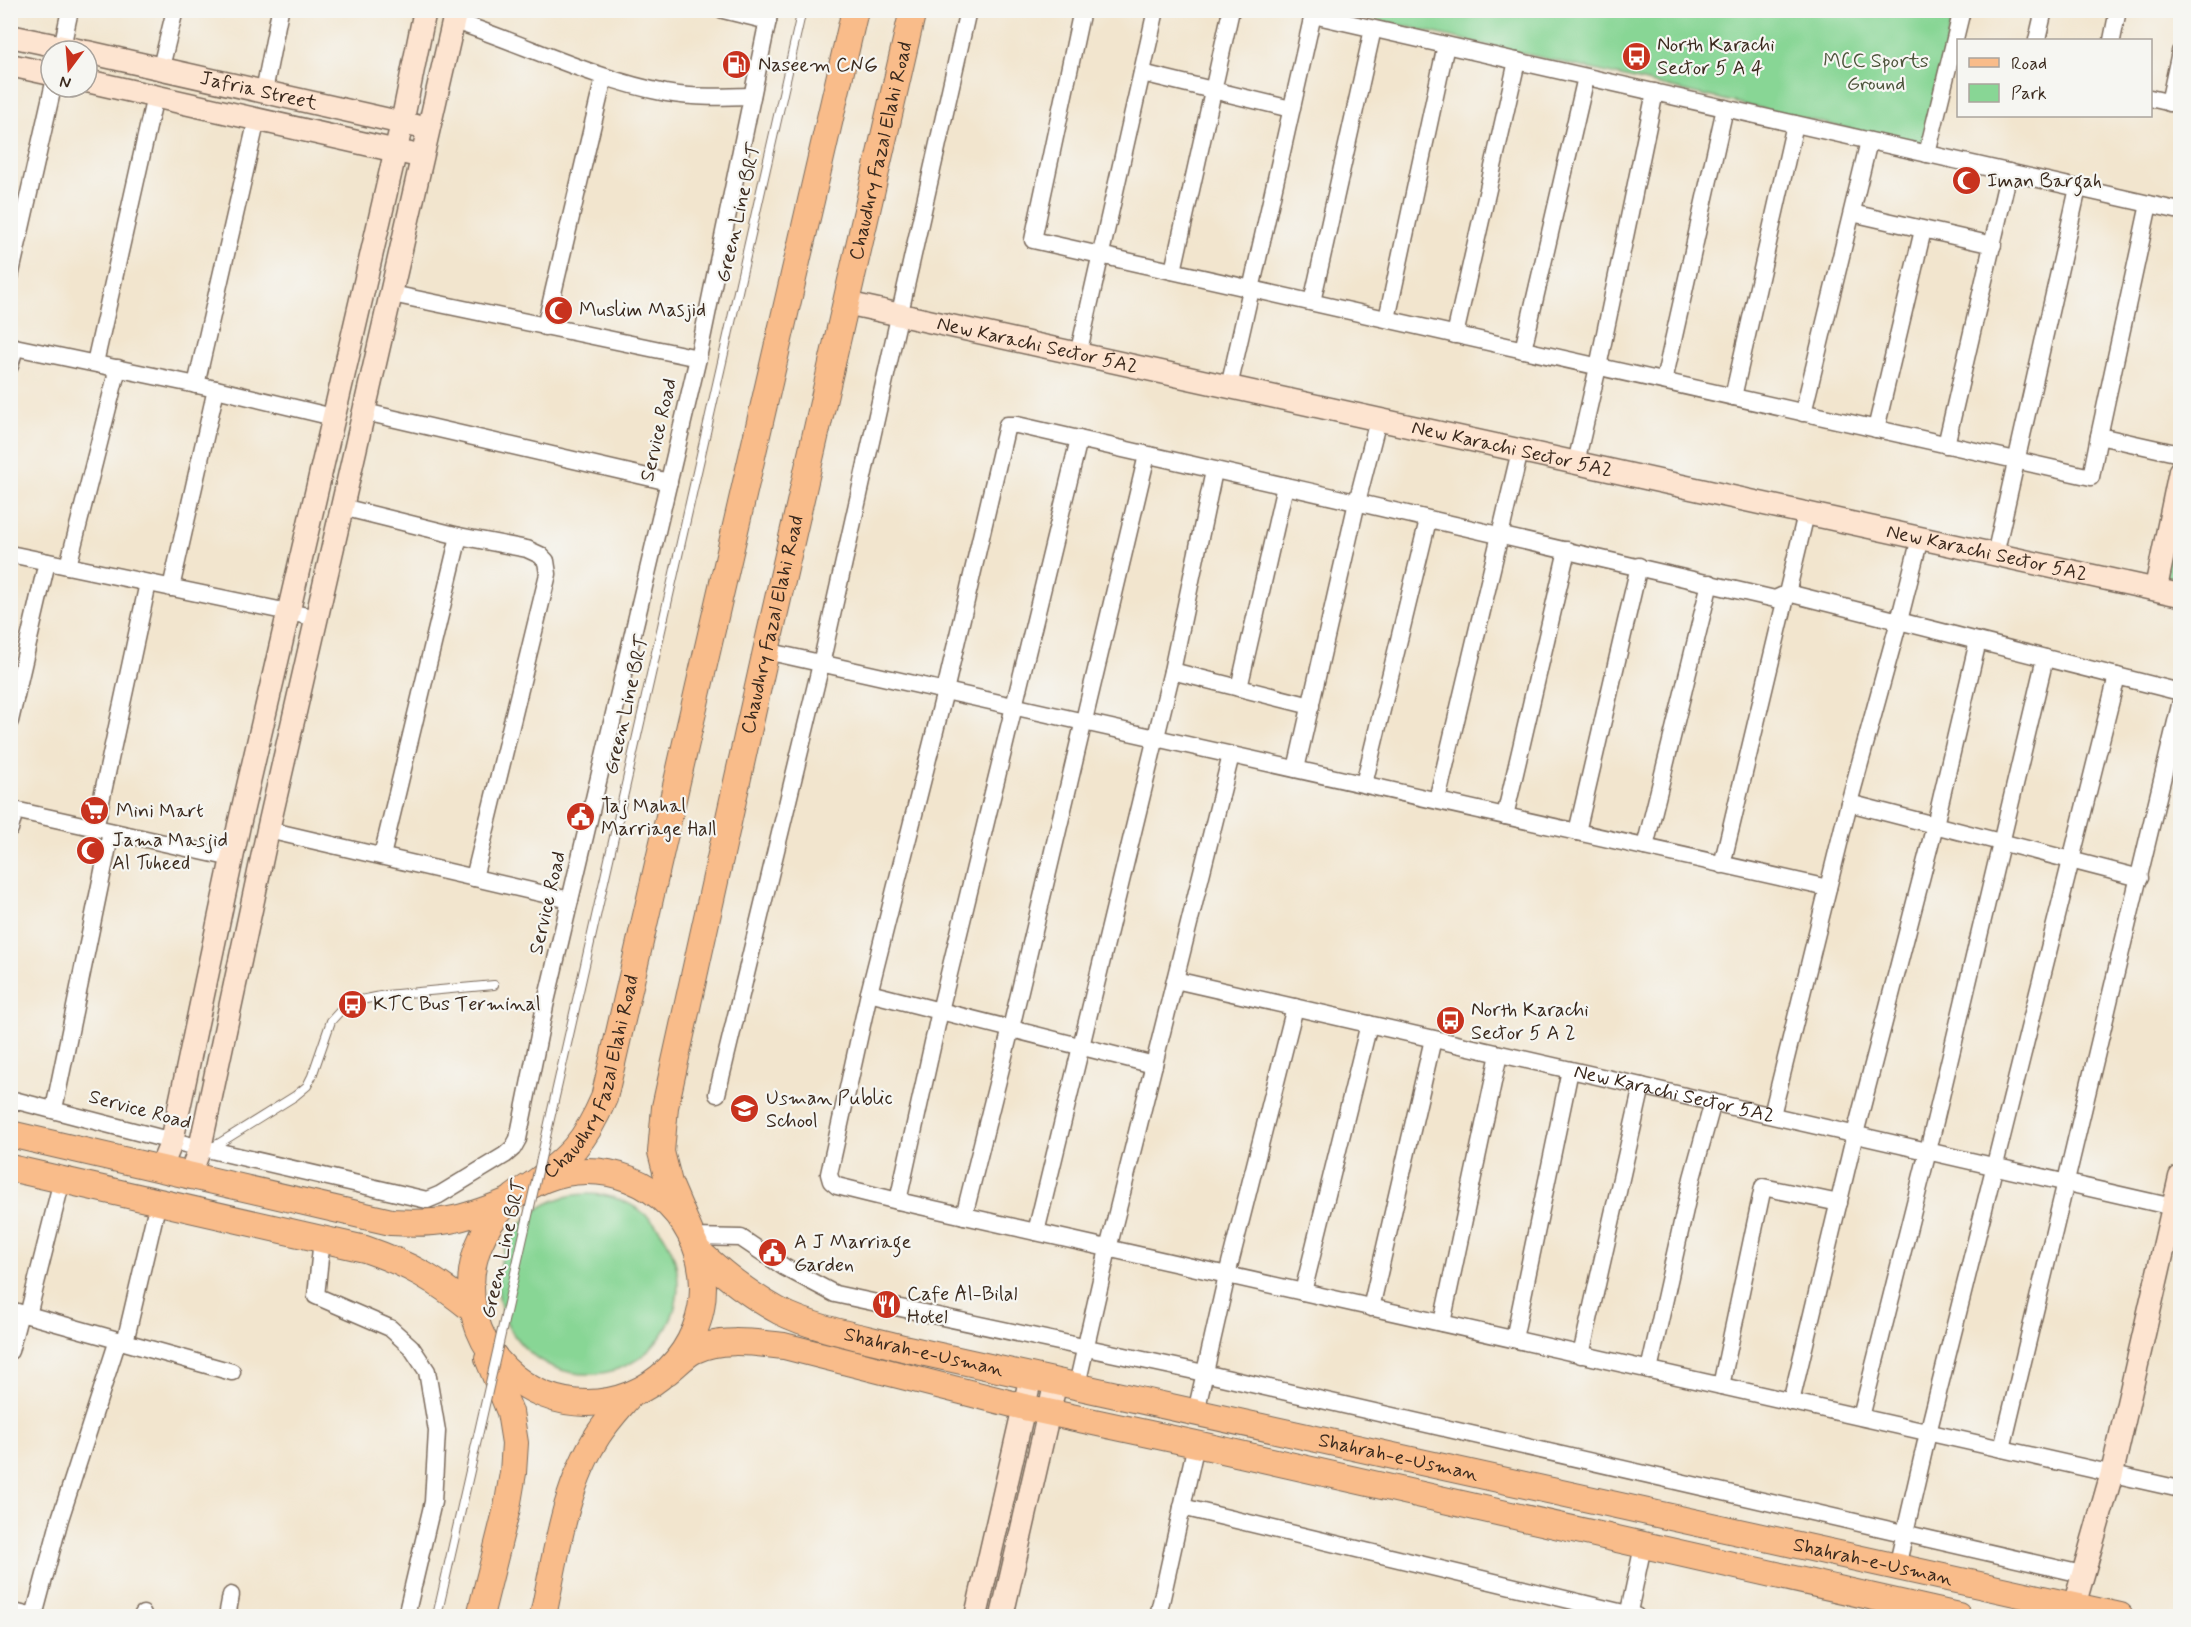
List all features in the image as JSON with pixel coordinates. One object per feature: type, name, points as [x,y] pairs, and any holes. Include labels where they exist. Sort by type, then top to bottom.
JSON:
[{"type":"main road","name":"Chaudhry Fazal Elahi Road","points":[[532,1185],[575,1150],[592,1127],[604,1098],[855,10]]},
{"type":"main road","name":"Chaudhry Fazal Elahi Road","points":[[695,1244],[669,1183],[661,1152],[665,1107],[766,651],[913,10]]},
{"type":"main road","points":[[10,1134],[391,1222],[424,1224],[450,1221],[478,1213],[509,1200],[532,1185],[561,1174],[592,1171],[623,1177],[651,1191],[675,1211],[695,1244],[704,1283],[700,1316],[688,1347],[667,1372],[650,1386],[630,1395],[602,1403],[572,1403],[544,1395],[518,1381],[497,1361],[481,1336]]},
{"type":"main road","points":[[10,1168],[364,1249],[397,1260],[427,1275],[472,1310]]},
{"type":"main road","points":[[254,1224],[262,1193]]},
{"type":"main road","points":[[480,1617],[507,1508],[515,1443],[510,1412],[488,1360],[472,1310],[471,1280],[476,1250],[489,1223],[509,1200]]},
{"type":"main road","name":"Shahrah-e-Usman","points":[[695,1244],[722,1273],[781,1312],[815,1324],[903,1348],[2120,1617]]},
{"type":"main road","name":"Shahrah-e-Usman","points":[[667,1372],[694,1350],[720,1343],[753,1342],[784,1346],[1036,1409],[1958,1617]]},
{"type":"main road","points":[[543,1617],[564,1522],[583,1463],[598,1436],[630,1395]]},
{"type":"street","points":[[70,10],[71,39]]},
{"type":"street","points":[[161,68],[174,10]]},
{"type":"street","points":[[264,91],[280,10]]},
{"type":"street","points":[[160,1170],[172,1141],[232,858],[402,123],[425,10]]},
{"type":"street","points":[[723,10],[769,16]]},
{"type":"street","points":[[717,1095],[820,664],[968,10]]},
{"type":"street","points":[[1082,10],[1033,240],[2091,477],[2149,204]]},
{"type":"street","points":[[1078,355],[1156,10]]},
{"type":"street","points":[[1173,271],[1231,10]]},
{"type":"street","points":[[1957,39],[1962,10]]},
{"type":"street","points":[[2037,39],[2044,10]]},
{"type":"street","points":[[2112,39],[2118,10]]},
{"type":"street","points":[[1229,387],[1313,13],[1373,29],[2181,211]]},
{"type":"street","points":[[189,1177],[204,1149],[268,830],[455,16],[604,78],[667,93],[706,97],[753,96]]},
{"type":"street","name":"Service Road","points":[[10,1099],[54,1108],[204,1149],[427,1200],[439,1195],[513,1148],[518,1139],[570,900],[698,358],[769,16]]},
{"type":"street","points":[[1312,302],[1373,29]]},
{"type":"street","points":[[10,36],[39,42]]},
{"type":"street","points":[[1387,320],[1446,45]]},
{"type":"street","points":[[1927,154],[1955,51]]},
{"type":"street","points":[[2152,98],[2175,104],[2181,52]]},
{"type":"street","name":"Jafria Street","points":[[99,55],[429,128]]},
{"type":"street","points":[[1455,335],[1517,61]]},
{"type":"street","points":[[10,65],[39,71]]},
{"type":"street","points":[[1142,73],[1292,109]]},
{"type":"street","points":[[1522,350],[1586,77]]},
{"type":"street","points":[[545,327],[604,78]]},
{"type":"street","name":"Jafria Street","points":[[99,84],[423,157]]},
{"type":"street","points":[[1576,463],[1655,92]]},
{"type":"street","points":[[94,363],[155,96]]},
{"type":"street","points":[[12,266],[50,99]]},
{"type":"street","points":[[1664,381],[1725,108]]},
{"type":"street","points":[[196,385],[257,119]]},
{"type":"street","points":[[1733,397],[1795,124]]},
{"type":"street","points":[[1803,413],[1869,141]]},
{"type":"street","points":[[1946,445],[2009,172]]},
{"type":"street","points":[[1995,555],[2078,188]]},
{"type":"street","points":[[1852,213],[1993,245]]},
{"type":"street","points":[[1876,429],[1923,230]]},
{"type":"street","points":[[392,294],[698,358]]},
{"type":"street","name":"New Karachi Sector 5A2","points":[[846,303],[2181,595]]},
{"type":"street","points":[[10,366],[13,347],[216,389],[333,417]]},
{"type":"street","points":[[68,566],[118,368]]},
{"type":"street","points":[[171,588],[216,389]]},
{"type":"street","points":[[365,412],[669,482]]},
{"type":"street","points":[[1296,769],[1378,420]]},
{"type":"street","points":[[2181,692],[1788,593],[1775,599],[1017,424],[1007,425],[945,691],[869,993],[829,1174],[831,1181],[837,1186],[898,1201],[2181,1489]]},
{"type":"street","points":[[2099,436],[2181,454]]},
{"type":"street","points":[[898,1201],[940,1011],[1079,439]]},
{"type":"street","points":[[1437,800],[1520,451]]},
{"type":"street","points":[[964,1216],[1147,455]]},
{"type":"street","points":[[1036,1232],[1083,1046],[1172,671],[1214,471]]},
{"type":"street","points":[[2156,588],[2181,471]]},
{"type":"street","points":[[1239,688],[1284,486]]},
{"type":"street","points":[[342,507],[459,536],[526,549],[540,555],[546,561],[548,574],[474,878]]},
{"type":"street","points":[[1722,865],[1806,514]]},
{"type":"street","points":[[1364,784],[1428,520]]},
{"type":"street","points":[[382,856],[459,536]]},
{"type":"street","points":[[1772,1115],[1849,802],[1920,538]]},
{"type":"street","points":[[1505,816],[1568,550]]},
{"type":"street","points":[[10,554],[316,618]]},
{"type":"street","points":[[10,721],[47,562]]},
{"type":"street","points":[[1577,832],[1639,566]]},
{"type":"street","points":[[1645,847],[1710,583]]},
{"type":"street","points":[[54,1108],[148,584]]},
{"type":"street","points":[[1791,1402],[1855,1134],[1935,825],[1978,641]]},
{"type":"street","points":[[766,651],[1828,888]]},
{"type":"street","points":[[1861,1418],[1928,1151],[2045,657]]},
{"type":"street","points":[[1172,671],[1311,706]]},
{"type":"street","points":[[1897,1567],[1928,1433],[2117,676]]},
{"type":"street","points":[[2002,1449],[2181,705]]},
{"type":"street","points":[[976,1617],[1036,1409],[1066,1383],[1085,1347],[1231,754]]},
{"type":"street","points":[[1849,802],[2140,878]]},
{"type":"street","points":[[10,828],[13,810],[232,858]]},
{"type":"street","points":[[268,830],[570,900]]},
{"type":"street","name":"New Karachi Sector 5A2","points":[[1175,980],[2173,1208]]},
{"type":"street","points":[[869,993],[1154,1065]]},
{"type":"street","points":[[1196,1412],[1227,1275],[1295,1007]]},
{"type":"street","points":[[1303,1292],[1369,1024]]},
{"type":"street","points":[[1371,1308],[1433,1039]]},
{"type":"street","points":[[1442,1323],[1499,1054]]},
{"type":"street","points":[[1514,1339],[1570,1070]]},
{"type":"street","points":[[1581,1355],[1642,1086]]},
{"type":"street","points":[[1649,1370],[1692,1178],[1713,1102]]},
{"type":"street","points":[[2074,1606],[2112,1473],[2181,1177]]},
{"type":"street","points":[[10,1351],[62,1180]]},
{"type":"street","points":[[1721,1386],[1763,1187],[1839,1203]]},
{"type":"street","points":[[10,1611],[32,1617],[60,1519],[122,1341],[158,1202]]},
{"type":"street","points":[[695,1244],[741,1238],[784,1267],[835,1294],[1204,1373],[2082,1574]]},
{"type":"street","points":[[321,1239],[316,1296],[390,1328],[411,1347],[427,1371],[437,1431],[433,1502],[406,1617]]},
{"type":"street","points":[[20,1313],[232,1372]]},
{"type":"street","points":[[1002,1617],[1036,1409],[1031,1377]]},
{"type":"street","points":[[1158,1617],[1196,1444]]},
{"type":"street","points":[[1182,1507],[1631,1616],[1643,1546]]},
{"type":"street","points":[[227,1617],[231,1595]]},
{"type":"lane","name":"Green Line BRT","points":[[437,1617],[802,10]]},
{"type":"lane","points":[[204,1149],[295,1096],[307,1086],[331,1021],[341,1010],[361,1000],[386,995],[494,985]]},
{"type":"green space","name":"MCC Sports Ground","points":[[1339,11],[1954,11],[1923,146]]},
{"type":"green space","points":[[2180,478],[2180,594],[2156,588]]},
{"type":"green space","points":[[588,1194],[606,1195],[623,1201],[652,1220],[671,1249],[677,1266],[677,1302],[671,1319],[652,1348],[623,1367],[606,1373],[588,1374],[570,1373],[553,1367],[524,1348],[505,1319],[499,1302],[498,1284],[499,1266],[505,1249],[524,1220],[553,1201],[570,1195]]},
{"type":"place","name":"North Karachi Sector 5 A 4","points":[[1636,56]]},
{"type":"place","name":"Naseem CNG","points":[[737,65]]},
{"type":"place","name":"Iman Bargah","points":[[1966,181]]},
{"type":"place","name":"Muslim Masjid","points":[[558,310]]},
{"type":"place","name":"Mini Mart","points":[[95,811]]},
{"type":"place","name":"Taj Mahal Marriage Hall","points":[[580,817]]},
{"type":"place","name":"Jama Masjid Al Tuheed","points":[[91,851]]},
{"type":"place","name":"KTC Bus Terminal","points":[[352,1004]]},
{"type":"place","name":"North Karachi Sector 5 A 2","points":[[1450,1021]]},
{"type":"place","name":"Usman Public School","points":[[745,1109]]},
{"type":"place","name":"A J Marriage Garden","points":[[773,1253]]},
{"type":"place","name":"Cafe Al-Bilal Hotel","points":[[886,1305]]}]
